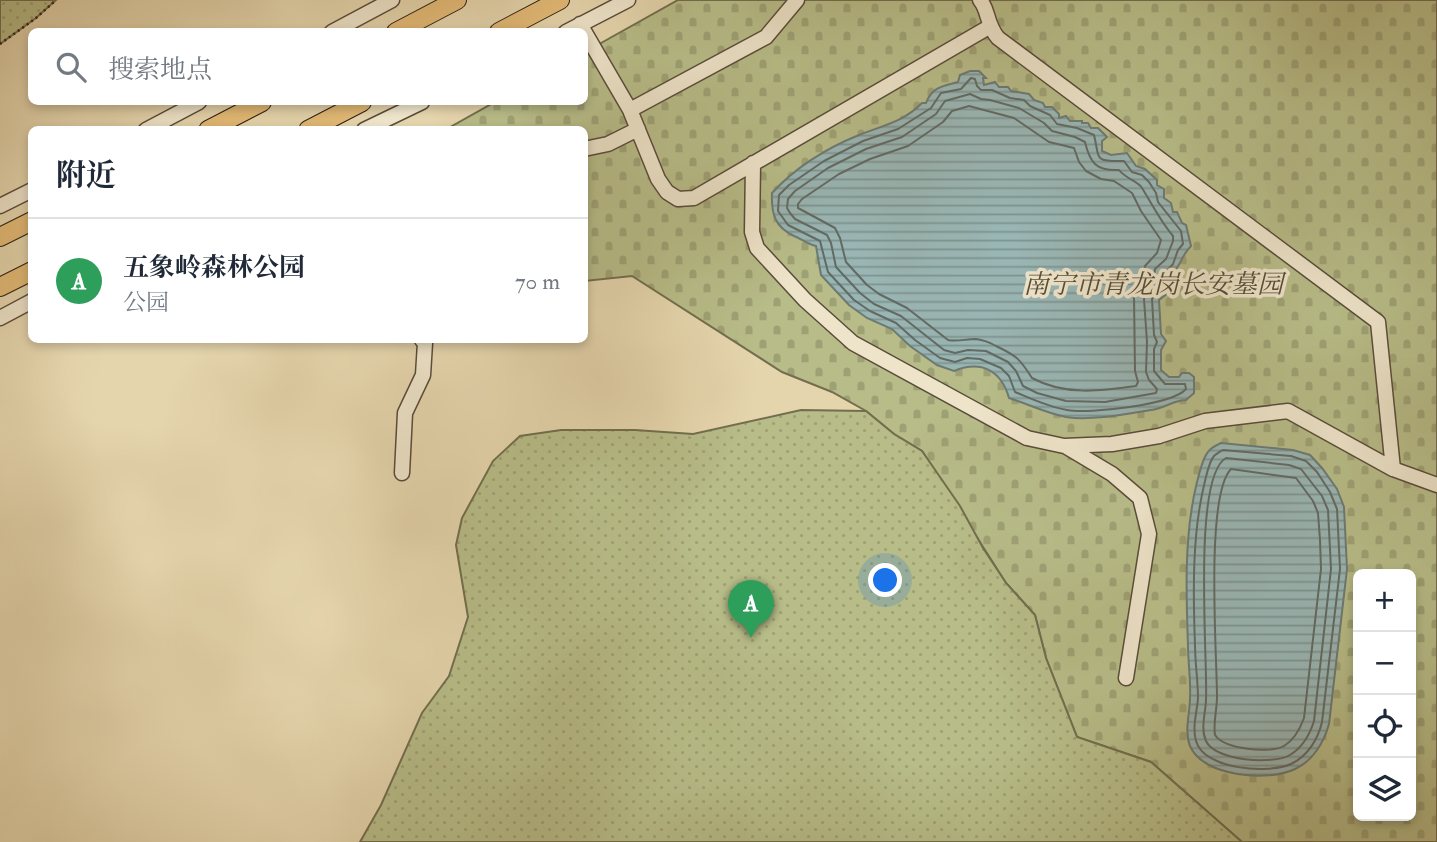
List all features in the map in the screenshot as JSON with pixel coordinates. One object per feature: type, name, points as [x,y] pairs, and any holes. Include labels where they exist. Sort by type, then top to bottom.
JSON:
[{"type":"main road","points":[[507,28],[560,0]]},
{"type":"main road","points":[[404,28],[451,2]]},
{"type":"main road","points":[[216,126],[256,105]]},
{"type":"main road","points":[[316,126],[356,105]]},
{"type":"main road","points":[[1,236],[28,223]]},
{"type":"main road","points":[[0,287],[28,273]]},
{"type":"street","points":[[340,28],[392,0]]},
{"type":"street","points":[[573,28],[628,0]]},
{"type":"street","points":[[629,110],[766,37],[797,0]]},
{"type":"street","points":[[980,0],[984,4],[989,27],[998,38],[1378,322],[1393,469]]},
{"type":"street","points":[[580,24],[582,28]]},
{"type":"street","points":[[588,38],[629,110],[659,179],[667,192],[678,199],[694,198],[989,27]]},
{"type":"street","points":[[154,126],[193,105]]},
{"type":"street","points":[[372,126],[416,105]]},
{"type":"street","points":[[588,148],[608,144],[638,129]]},
{"type":"street","points":[[753,163],[752,232],[757,248],[831,326],[853,343],[1027,438],[1064,446],[1112,444],[1159,436],[1205,421],[1288,411],[1393,469],[1437,485]]},
{"type":"street","points":[[0,206],[28,192]]},
{"type":"street","points":[[0,318],[28,303]]},
{"type":"street","points":[[402,473],[405,413],[423,375],[425,343]]},
{"type":"street","points":[[1112,444],[1112,474]]},
{"type":"street","points":[[1064,446],[1112,474],[1140,498],[1149,534],[1126,678]]},
{"type":"path","points":[[0,44],[57,0]]},
{"type":"green space","points":[[0,0],[56,0],[0,44]]},
{"type":"green space","name":"南宁市青龙岗长安墓园","points":[[678,0],[1437,0],[1437,842],[1242,842],[1151,762],[1077,737],[1046,658],[1035,615],[1006,583],[922,451],[894,434],[866,411],[832,392],[782,372],[632,276],[588,281],[588,126],[452,126],[490,105],[588,105],[588,50]]},
{"type":"green space","points":[[801,410],[866,411],[894,434],[922,451],[960,506],[1006,583],[1035,615],[1046,658],[1077,737],[1151,762],[1242,842],[360,842],[381,805],[422,713],[449,676],[468,617],[456,545],[462,518],[493,461],[520,436],[561,430],[635,430],[693,434]]},
{"type":"water","points":[[979,71],[986,78],[983,78],[984,85],[995,82],[999,87],[1029,94],[1045,107],[1052,107],[1059,114],[1059,118],[1066,116],[1070,121],[1082,121],[1088,123],[1091,128],[1098,128],[1107,137],[1102,141],[1102,151],[1111,155],[1127,153],[1136,166],[1145,169],[1157,180],[1157,185],[1164,189],[1164,198],[1171,203],[1173,212],[1177,212],[1182,223],[1186,225],[1191,246],[1169,278],[1171,284],[1168,285],[1168,293],[1159,300],[1161,334],[1166,341],[1161,350],[1161,370],[1169,377],[1189,373],[1194,377],[1194,393],[1186,400],[1155,409],[1087,418],[1066,417],[1009,398],[1001,380],[989,370],[973,367],[954,371],[937,365],[892,329],[867,318],[849,305],[821,275],[816,246],[778,224],[772,207],[772,193],[791,175],[835,146],[907,115],[922,103],[926,103],[935,90],[958,82],[960,75]]},
{"type":"water","points":[[1221,443],[1293,450],[1310,455],[1337,489],[1344,507],[1347,569],[1329,724],[1321,744],[1312,756],[1301,766],[1284,773],[1254,776],[1222,770],[1197,756],[1188,740],[1190,692],[1187,584],[1190,522],[1203,462],[1209,451]]},
{"type":"place","name":"五象岭森林公园","points":[[751,638]]}]
